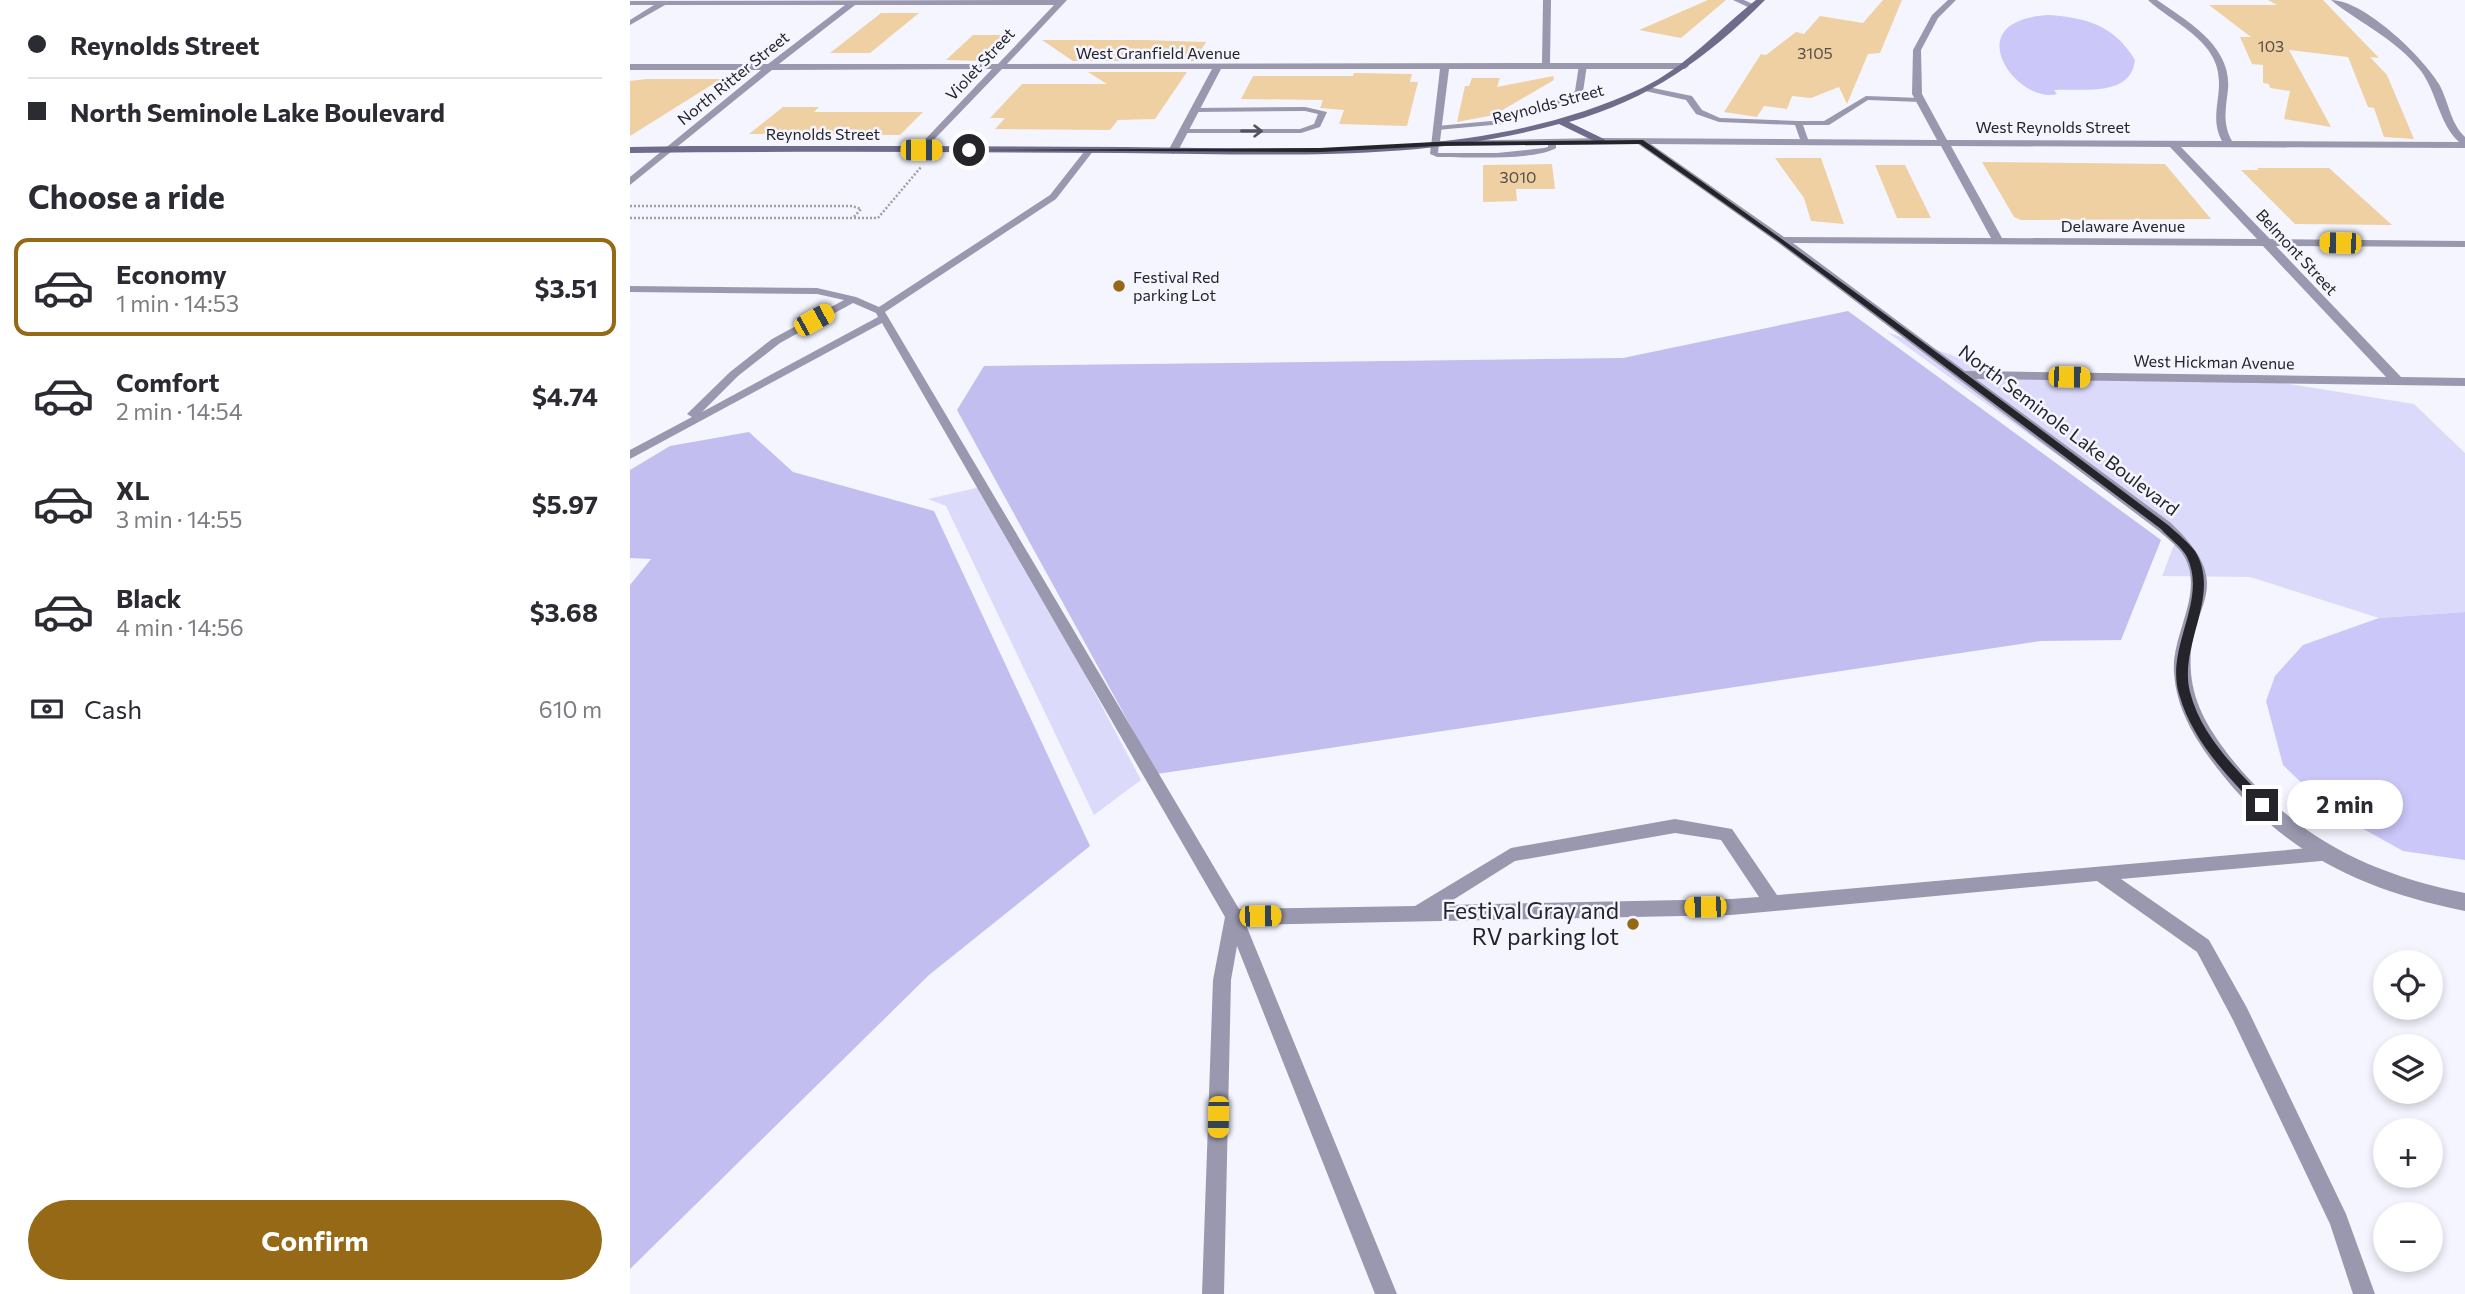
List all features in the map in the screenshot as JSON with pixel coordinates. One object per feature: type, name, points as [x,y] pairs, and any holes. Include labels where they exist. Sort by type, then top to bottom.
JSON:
[{"type":"main road","name":"Reynolds Street","points":[[630,150],[1320,150],[1435,144],[1560,121],[1648,89],[1685,66],[1757,3]]},
{"type":"main road","points":[[1560,121],[1600,141]]},
{"type":"street","points":[[1546,65],[1547,0]]},
{"type":"street","points":[[1737,0],[1757,3]]},
{"type":"street","points":[[1952,0],[1935,17],[1917,50],[1917,94],[1999,242]]},
{"type":"street","points":[[2152,0],[2203,38],[2222,70],[2219,116],[2221,132],[2230,144]]},
{"type":"street","points":[[2335,0],[2404,45],[2441,96],[2449,129],[2465,144]]},
{"type":"street","points":[[630,23],[666,1]]},
{"type":"street","points":[[630,3],[1061,1]]},
{"type":"street","name":"Violet Street","points":[[921,150],[1061,1]]},
{"type":"street","name":"North Ritter Street","points":[[630,182],[770,66],[855,2]]},
{"type":"street","points":[[1435,144],[1445,66]]},
{"type":"street","name":"West Granfield Avenue","points":[[630,67],[1685,66]]},
{"type":"street","points":[[1173,150],[1218,67]]},
{"type":"street","name":"West Reynolds Street","points":[[1641,142],[2465,144]]},
{"type":"street","name":"Reynolds Street","points":[[1435,144],[1641,142]]},
{"type":"street","name":"North Seminole Lake Boulevard","points":[[1641,142],[1781,240],[2165,527],[2190,553],[2201,580],[2182,660],[2184,692],[2195,717],[2227,767],[2280,824],[2321,855],[2377,880],[2434,897],[2465,902]]},
{"type":"street","name":"Belmont Street","points":[[2173,144],[2398,382]]},
{"type":"street","name":"Delaware Avenue","points":[[1781,240],[2465,244]]},
{"type":"street","name":"West Hickman Avenue","points":[[1963,375],[2465,382]]},
{"type":"lane","points":[[1437,128],[1503,122],[1572,98],[1579,92],[1583,65]]},
{"type":"lane","points":[[1648,89],[1689,98],[1699,111],[1719,120],[1826,123],[1866,97],[1920,100]]},
{"type":"lane","points":[[1184,131],[1301,131],[1317,125],[1323,112],[1305,109],[1195,110]]},
{"type":"lane","points":[[1798,123],[1805,142]]},
{"type":"lane","points":[[630,455],[882,314],[1053,197],[1090,150]]},
{"type":"lane","points":[[630,289],[817,291],[853,299],[882,314],[1234,917],[1386,1294]]},
{"type":"lane","points":[[681,426],[734,374],[776,341],[853,299]]},
{"type":"lane","points":[[1418,913],[1511,855],[1675,826],[1726,834],[1773,903]]},
{"type":"lane","points":[[1234,917],[1731,907],[2321,855]]},
{"type":"lane","points":[[2100,874],[2203,946],[2240,1014],[2339,1221],[2364,1294]]},
{"type":"lane","points":[[1213,1294],[1222,980],[1234,917]]},
{"type":"path","points":[[630,206],[852,206],[861,209],[854,217]]},
{"type":"path","points":[[630,218],[878,218]]},
{"type":"shaded area","points":[[2049,15],[2076,18],[2109,31],[2135,60],[2131,72],[2115,86],[2090,90],[2054,90],[2057,94],[2042,94],[2026,87],[2012,75],[2003,60],[1999,45],[2005,31],[2020,20]]},
{"type":"shaded area","points":[[1848,311],[2161,540],[2121,640],[2041,641],[1157,774],[957,410],[984,366],[1623,358]]},
{"type":"shaded area","points":[[1887,332],[1996,371],[2252,378],[2414,404],[2465,453],[2465,612],[2379,618],[2250,577],[2162,576],[2174,545],[2168,535]]},
{"type":"shaded area","points":[[749,432],[793,472],[934,511],[1090,846],[929,975],[630,1269],[630,585],[651,559],[630,558],[630,470],[670,446]]},
{"type":"shaded area","points":[[985,486],[1141,780],[1094,815],[946,506],[928,499]]},
{"type":"shaded area","points":[[2465,612],[2465,860],[2403,851],[2331,811],[2283,765],[2266,701],[2275,676],[2303,645],[2379,618]]},
{"type":"building","points":[[1708,0],[1726,0],[1681,38],[1639,30]]},
{"type":"building","points":[[1883,0],[1902,0],[1880,53],[1868,54],[1847,104],[1839,87],[1811,98],[1792,96],[1787,109],[1764,106],[1757,117],[1724,112],[1761,54],[1766,55],[1796,32],[1804,34],[1820,16],[1863,23]]},
{"type":"building","points":[[2268,0],[2323,0],[2379,58],[2370,57],[2387,75],[2414,139],[2384,137],[2374,108],[2368,107],[2348,57],[2289,50],[2331,127],[2284,119],[2290,91],[2270,88],[2269,84],[2263,83],[2263,65],[2252,64],[2240,37],[2251,37],[2209,5],[2277,5]]},
{"type":"building","points":[[881,13],[919,13],[870,53],[830,53]]},
{"type":"building","points":[[973,35],[1009,35],[983,61],[946,60]]},
{"type":"building","points":[[1042,40],[1206,42],[1194,61],[1073,61]]},
{"type":"building","points":[[1088,72],[1187,72],[1155,119],[1118,120],[1110,130],[995,129],[1005,118],[990,118],[1022,84],[1107,84]]},
{"type":"building","points":[[1354,73],[1412,74],[1410,82],[1418,82],[1407,126],[1339,124],[1344,110],[1320,108],[1323,100],[1241,99],[1253,76],[1353,76]]},
{"type":"building","points":[[1553,76],[1554,80],[1494,115],[1457,122],[1465,86],[1469,86],[1472,78],[1500,78],[1497,87]]},
{"type":"building","points":[[721,79],[630,136],[630,81]]},
{"type":"building","points":[[783,107],[819,107],[814,112],[923,112],[900,135],[749,134]]},
{"type":"building","points":[[1775,158],[1821,158],[1844,224],[1811,221],[1804,198]]},
{"type":"building","points":[[1982,162],[2165,164],[2211,219],[2021,220],[2014,217]]},
{"type":"building","points":[[1552,164],[1555,189],[1516,189],[1517,201],[1483,202],[1483,165]]},
{"type":"building","points":[[1875,165],[1905,165],[1931,218],[1897,218]]},
{"type":"building","points":[[2257,168],[2329,168],[2392,225],[2295,224],[2241,170],[2259,170]]},
{"type":"place","name":"Festival Red parking Lot","points":[[1119,286]]},
{"type":"place","name":"Festival Gray and RV parking lot","points":[[1633,924]]},
{"type":"route","points":[[969,150],[1320,150],[1435,144],[1641,142],[1781,240],[1963,375],[2165,527],[2190,553],[2201,580],[2199,598],[2182,660],[2184,692],[2200,730],[2227,767],[2262,805]]}]
